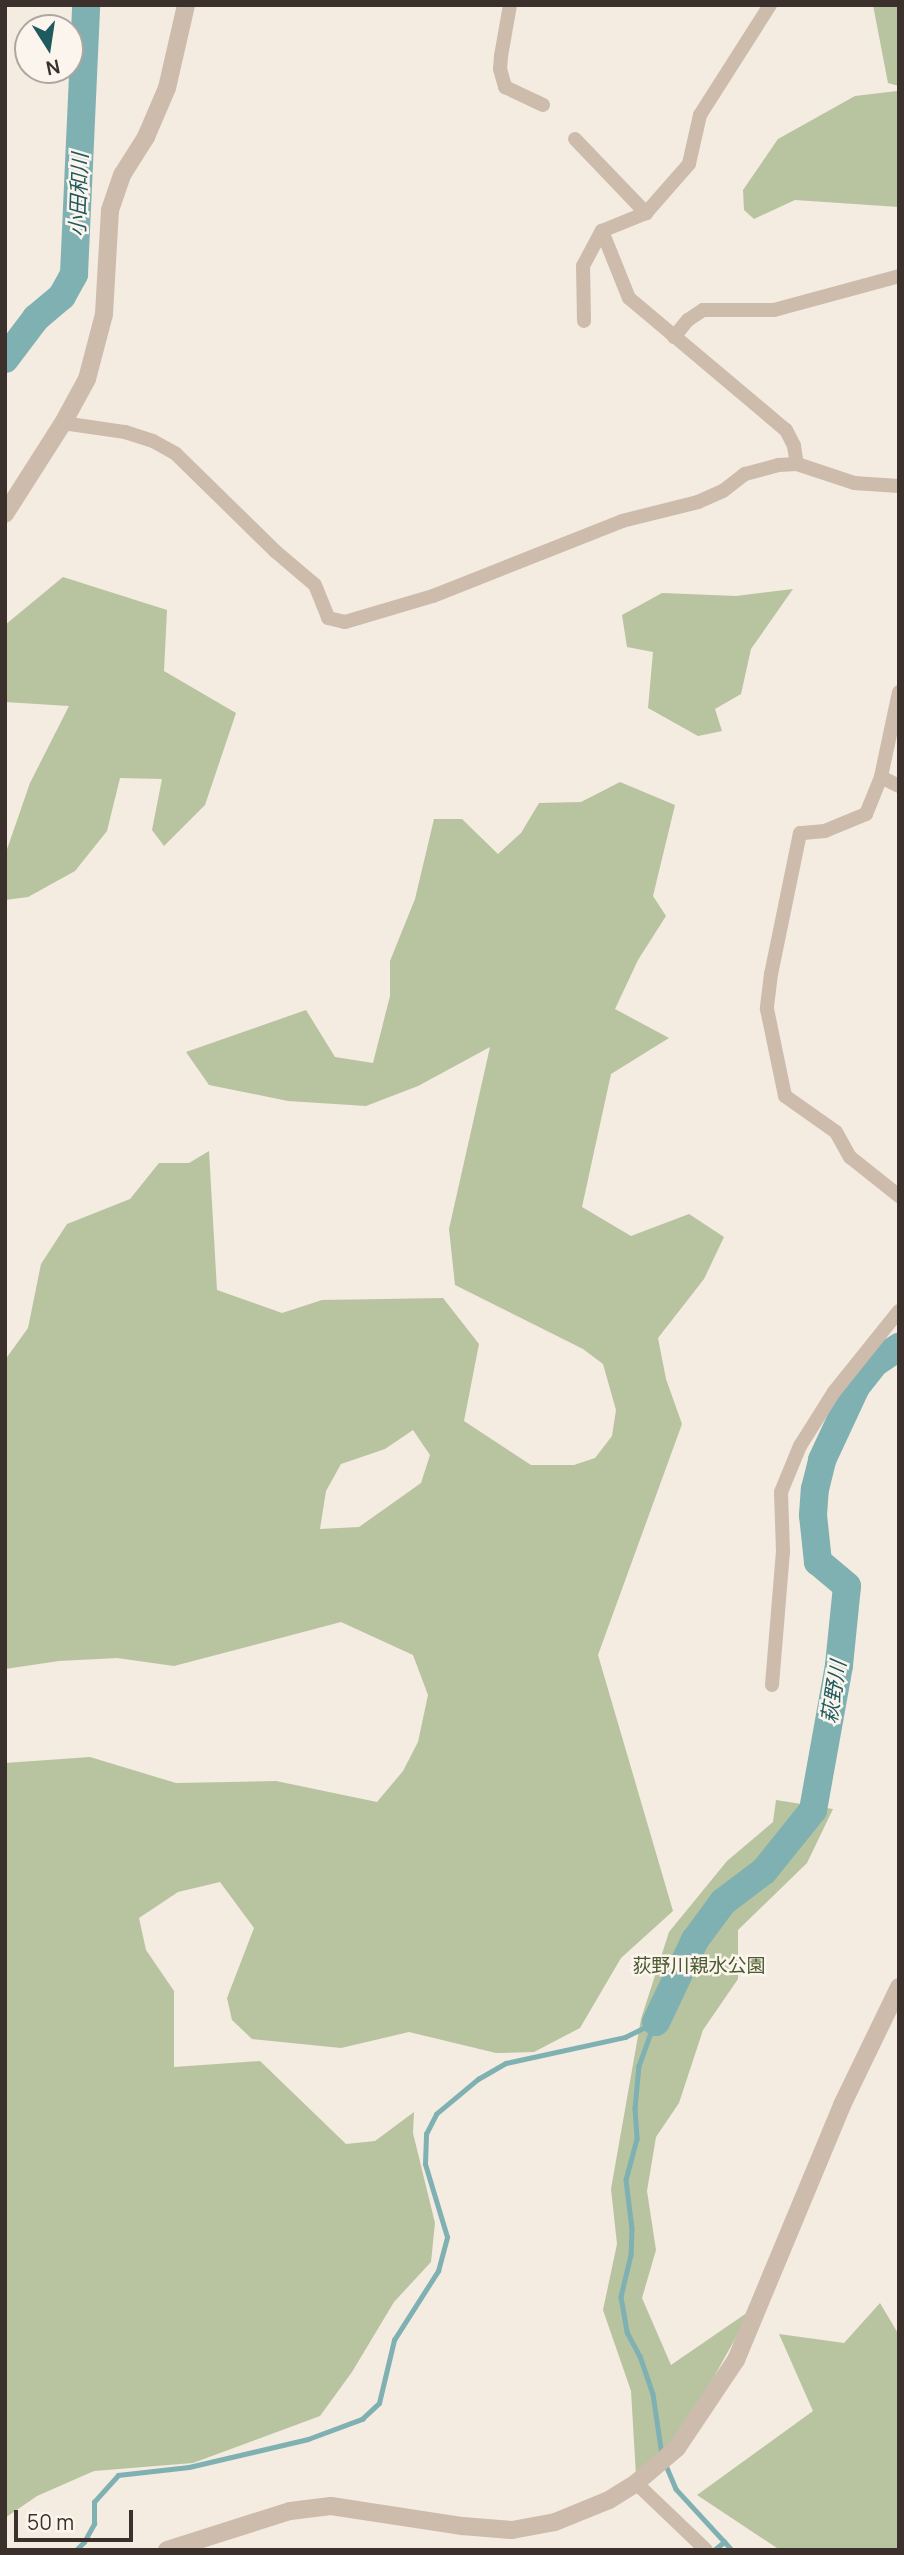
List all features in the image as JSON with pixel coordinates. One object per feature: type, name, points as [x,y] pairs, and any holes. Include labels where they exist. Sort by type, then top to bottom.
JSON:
[{"type":"street","points":[[7,505],[64,423],[87,379],[105,306],[110,210],[122,175],[145,137],[164,96],[186,5]]},
{"type":"street","points":[[510,5],[500,56],[505,87],[543,105]]},
{"type":"street","points":[[584,321],[583,266],[602,231],[646,213],[689,164],[700,115],[767,6]]},
{"type":"street","points":[[575,139],[646,213]]},
{"type":"street","points":[[602,231],[629,298],[786,430],[794,446],[797,464]]},
{"type":"street","points":[[674,337],[688,320],[703,310],[774,310],[899,276]]},
{"type":"street","points":[[64,423],[125,432],[176,454],[275,551],[315,584],[328,618],[345,622],[433,596],[622,521],[698,502],[723,491],[745,474],[778,465],[797,464],[854,483],[899,486]]},
{"type":"street","points":[[899,692],[881,777],[866,814],[825,831],[800,833],[771,974],[767,1009],[785,1096],[836,1132],[850,1157],[899,1196]]},
{"type":"street","points":[[881,777],[899,786]]},
{"type":"street","points":[[772,1685],[783,1552],[781,1492],[800,1447],[835,1392],[899,1311]]},
{"type":"street","points":[[167,2550],[290,2511],[331,2506],[457,2526],[512,2530],[555,2522],[609,2500],[636,2483],[677,2448],[736,2360],[842,2105],[899,1987]]},
{"type":"street","points":[[636,2483],[704,2548]]},
{"type":"green space","points":[[873,5],[899,5],[899,86],[888,83]]},
{"type":"green space","points":[[897,91],[899,207],[795,200],[754,219],[744,210],[743,190],[778,139],[855,96]]},
{"type":"green space","points":[[63,577],[167,610],[164,671],[236,713],[205,805],[164,846],[152,830],[162,779],[120,778],[107,831],[75,871],[28,897],[5,900],[5,855],[30,783],[69,706],[5,702],[5,625]]},
{"type":"green space","points":[[793,589],[751,649],[741,694],[715,709],[722,731],[698,736],[648,708],[653,652],[627,647],[622,615],[662,593],[736,596]]},
{"type":"green space","points":[[620,782],[675,805],[653,896],[666,916],[638,960],[615,1009],[669,1038],[611,1074],[582,1207],[631,1236],[689,1214],[724,1237],[704,1279],[658,1338],[666,1379],[682,1424],[598,1655],[673,1911],[621,1958],[580,2028],[534,2052],[496,2053],[409,2032],[341,2048],[252,2039],[232,2020],[227,1998],[254,1928],[220,1882],[178,1892],[139,1918],[146,1950],[174,1991],[174,2067],[260,2061],[346,2144],[375,2141],[414,2112],[413,2133],[435,2223],[431,2262],[394,2302],[352,2372],[320,2416],[193,2463],[94,2471],[37,2496],[5,2518],[5,1763],[90,1757],[176,1783],[276,1781],[377,1802],[403,1771],[418,1742],[428,1695],[413,1655],[341,1622],[174,1666],[117,1658],[59,1661],[5,1669],[5,1360],[28,1328],[41,1264],[67,1224],[130,1199],[159,1163],[189,1163],[209,1151],[217,1290],[282,1313],[322,1300],[443,1298],[479,1344],[464,1421],[531,1465],[574,1465],[595,1458],[612,1436],[616,1410],[603,1364],[583,1349],[455,1285],[449,1229],[490,1047],[418,1086],[366,1106],[288,1101],[209,1085],[186,1052],[306,1010],[335,1057],[373,1063],[390,996],[390,961],[415,899],[434,819],[462,819],[498,854],[521,833],[539,803],[581,802]],"holes":[[[413,1430],[430,1455],[421,1483],[359,1527],[320,1529],[326,1491],[341,1464],[385,1449]]]},
{"type":"green space","name":"荻野川親水公園","points":[[776,1800],[833,1809],[807,1863],[738,1930],[738,1979],[703,2030],[679,2103],[656,2137],[647,2191],[656,2250],[642,2298],[671,2365],[751,2310],[678,2442],[636,2475],[631,2391],[603,2310],[617,2244],[611,2189],[641,2019],[669,1932],[727,1861],[773,1822]]},
{"type":"green space","points":[[880,2303],[899,2335],[899,2550],[780,2550],[697,2495],[813,2411],[779,2334],[844,2343]]},
{"type":"waterway","name":"小田和川","points":[[5,359],[36,318],[62,296],[74,274],[86,5]]},
{"type":"waterway","name":"萩野川","points":[[656,2022],[695,1940],[723,1902],[764,1871],[813,1810],[839,1665],[847,1586],[818,1562],[813,1515],[815,1489],[822,1460],[856,1387],[875,1363],[899,1347]]},
{"type":"waterway","points":[[655,2022],[639,2066],[635,2108],[637,2139],[626,2180],[632,2229],[631,2255],[621,2297],[627,2332],[640,2356],[653,2394],[662,2455]]},
{"type":"waterway","points":[[76,2550],[94,2524],[94,2502],[118,2475],[189,2467],[308,2439],[362,2419],[379,2403],[394,2340],[438,2271],[447,2237],[425,2164],[426,2134],[436,2114],[478,2079],[506,2063],[625,2037],[656,2022]]},
{"type":"waterway","points":[[665,2463],[676,2489],[732,2550]]},
{"type":"waterway","points":[[714,2550],[724,2542]]}]
